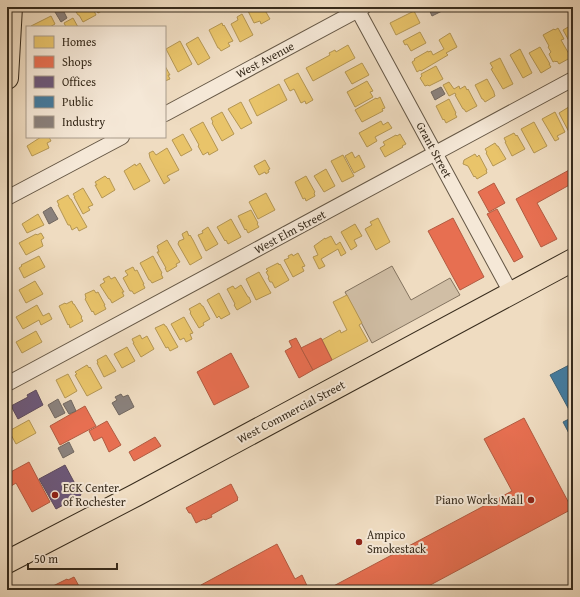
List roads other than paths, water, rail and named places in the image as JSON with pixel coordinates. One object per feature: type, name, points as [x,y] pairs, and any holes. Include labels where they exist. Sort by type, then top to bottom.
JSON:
[{"type":"main road","points":[[7,78],[11,9]]},
{"type":"main road","name":"West Commercial Street","points":[[7,562],[136,496],[573,260]]},
{"type":"street","name":"West Avenue","points":[[166,113],[359,8]]},
{"type":"street","name":"Grant Street","points":[[359,8],[511,293]]},
{"type":"street","name":"West Elm Street","points":[[7,384],[573,80]]},
{"type":"street","points":[[7,198],[120,138]]},
{"type":"place","name":"ECK Center of Rochester","points":[[55,495]]},
{"type":"place","name":"Piano Works Mall","points":[[531,500]]},
{"type":"place","name":"Ampico Smokestack","points":[[359,542]]}]
